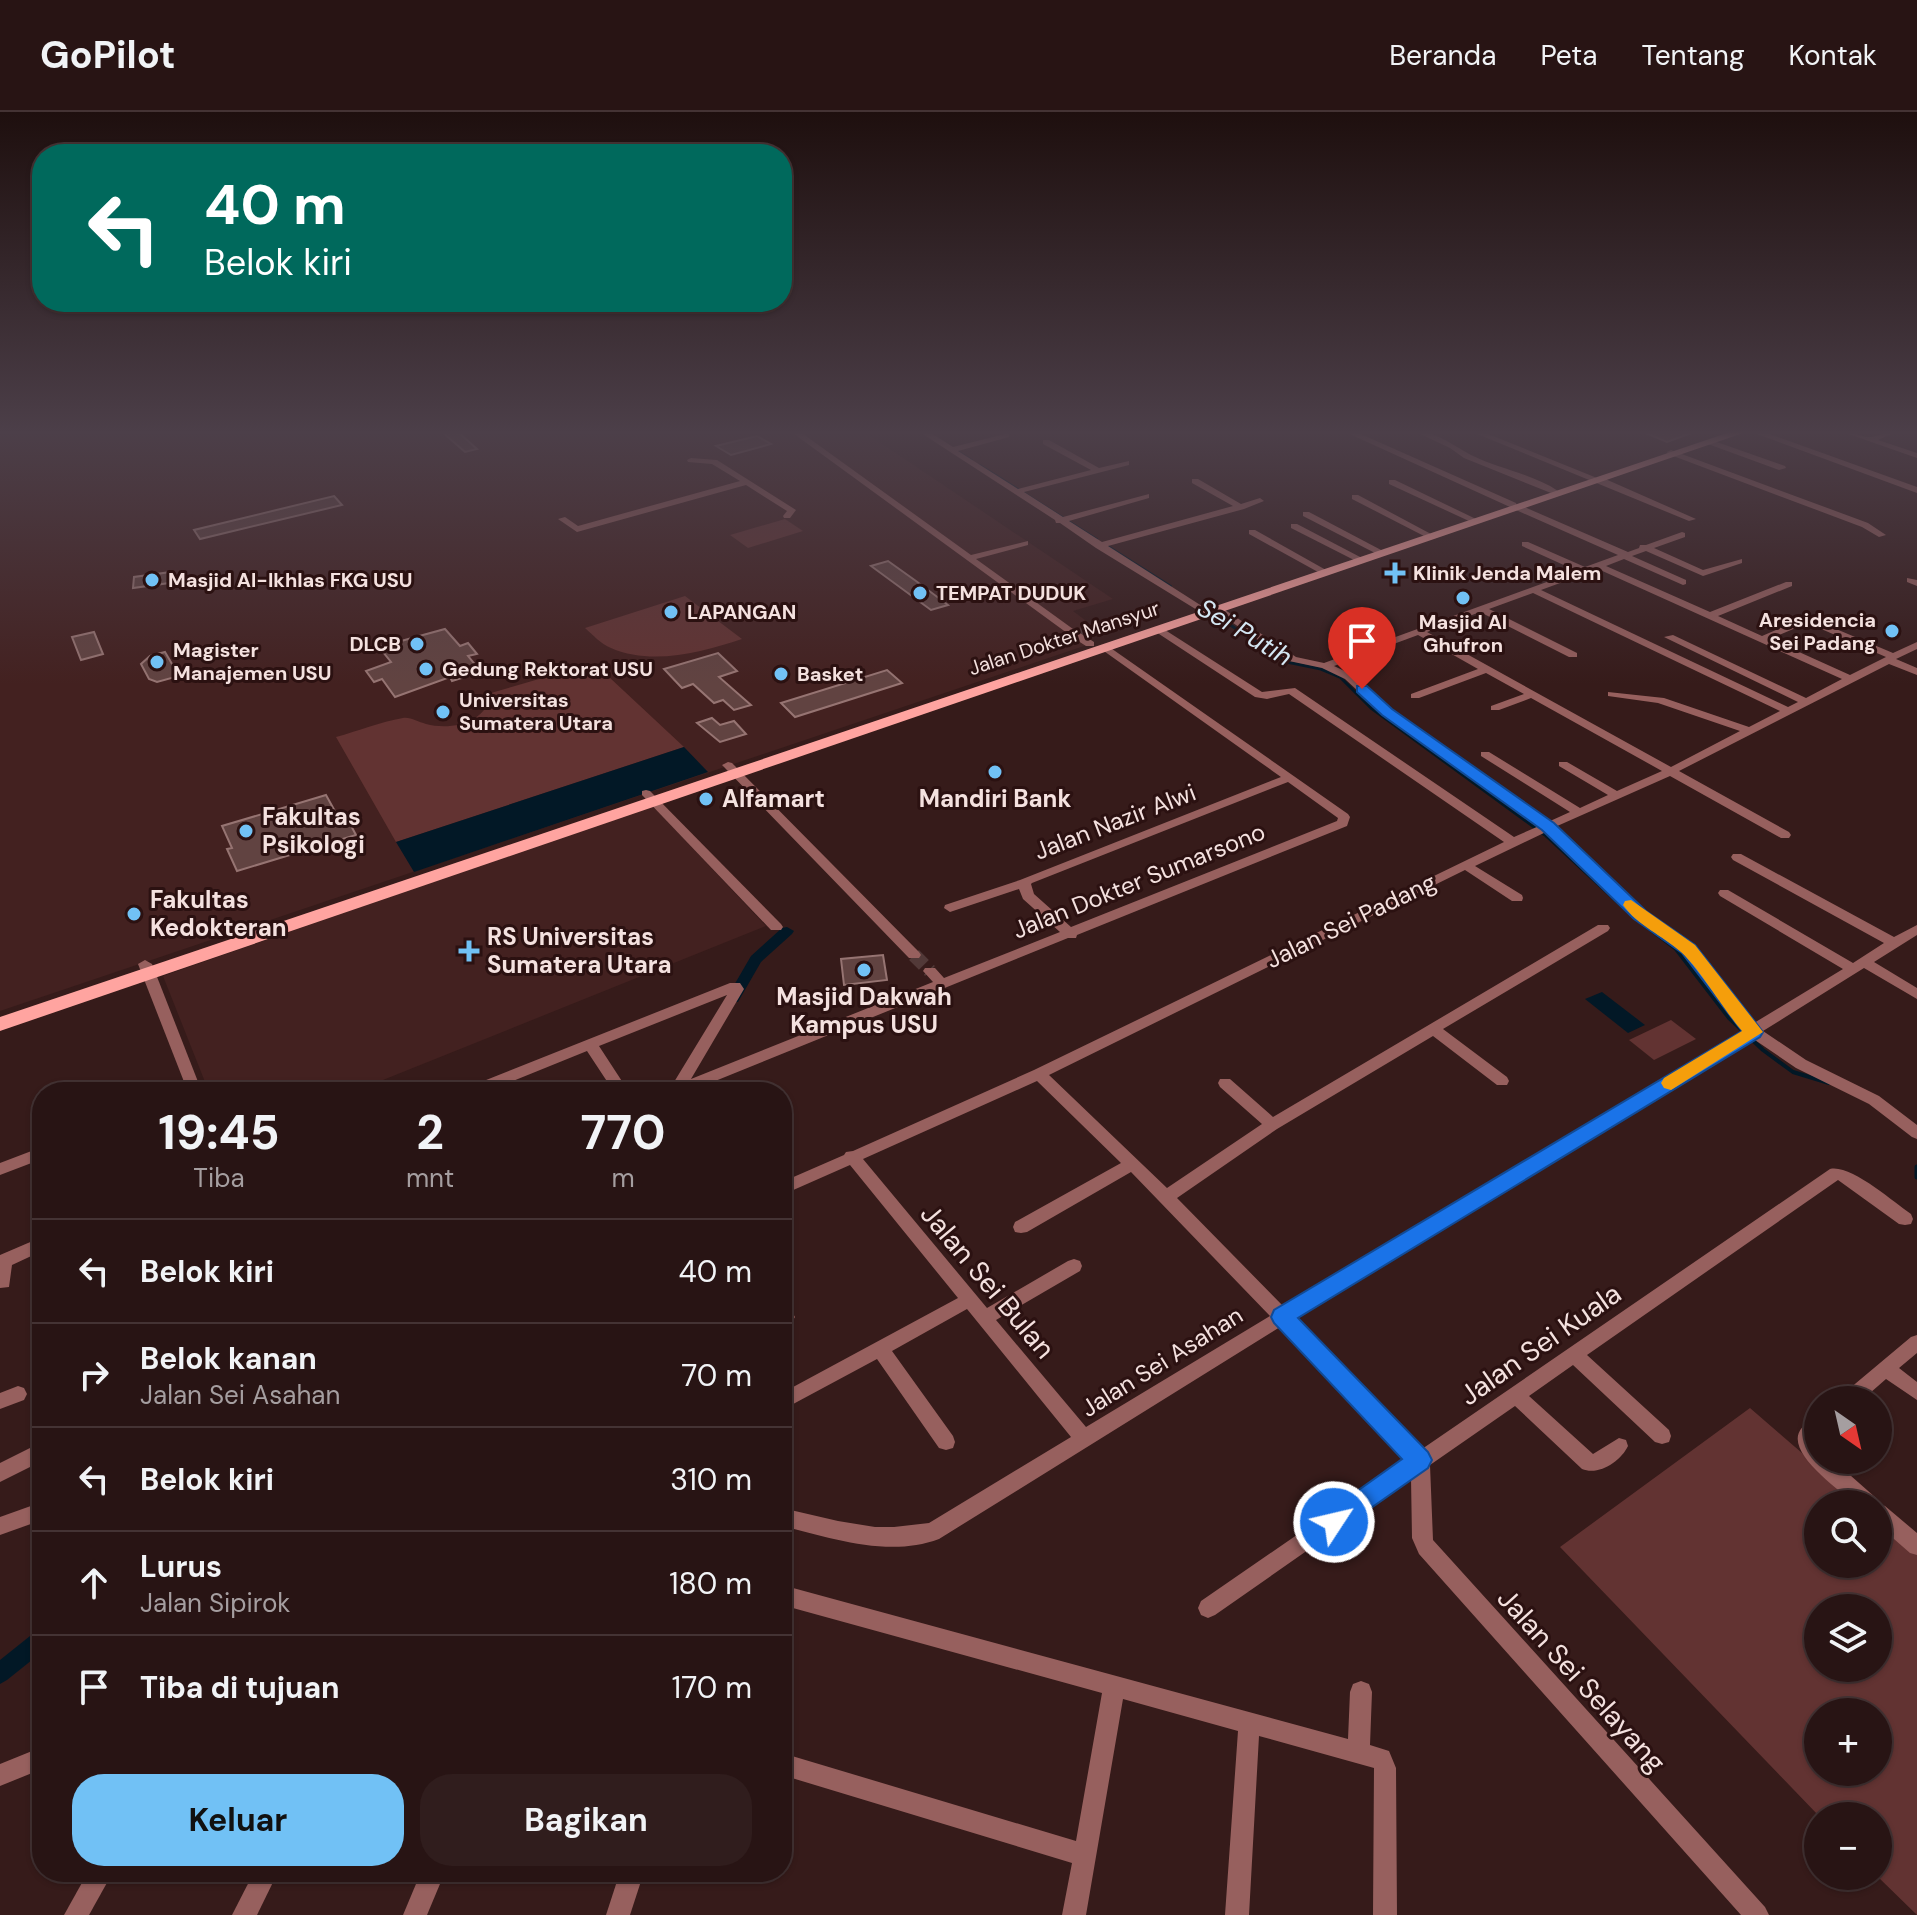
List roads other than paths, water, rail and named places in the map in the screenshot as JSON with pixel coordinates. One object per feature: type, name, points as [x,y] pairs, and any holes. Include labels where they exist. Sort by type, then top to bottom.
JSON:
[{"type":"main road","name":"Jalan Dokter Mansyur","points":[[1087,636],[1159,630],[1321,570],[1486,515]]},
{"type":"main road","name":"Jalan Dokter Mansyur","points":[[0,1013],[146,968],[712,776],[1087,636],[1209,610],[1492,515]]},
{"type":"main road","name":"Jalan Dokter Mansyur","points":[[0,1024],[146,968]]},
{"type":"street","points":[[562,519],[577,529],[627,515]]},
{"type":"street","points":[[910,515],[999,580],[1087,636]]},
{"type":"street","points":[[924,515],[1087,636]]},
{"type":"street","points":[[1058,515],[1293,659],[1325,666],[1349,677],[1387,712],[1542,829],[1640,915],[1689,949],[1728,1003],[1747,1036],[1874,1100],[1917,1133]]},
{"type":"street","points":[[1064,519],[1078,515]]},
{"type":"street","points":[[1103,544],[1211,515]]},
{"type":"street","points":[[1308,515],[1378,551]]},
{"type":"street","points":[[1390,515],[1427,534]]},
{"type":"street","points":[[1464,515],[1472,519]]},
{"type":"street","points":[[1535,515],[1683,582]]},
{"type":"street","points":[[1683,515],[1692,519]]},
{"type":"street","points":[[1839,515],[1882,535]]},
{"type":"street","points":[[1294,526],[1357,558]]},
{"type":"street","points":[[1252,532],[1321,570]]},
{"type":"street","points":[[1325,666],[1682,535]]},
{"type":"street","points":[[969,558],[1025,543]]},
{"type":"street","points":[[1525,544],[1583,570]]},
{"type":"street","points":[[1643,547],[1703,573],[1739,561]]},
{"type":"street","points":[[1597,565],[1850,679]]},
{"type":"street","points":[[999,580],[1010,577]]},
{"type":"street","points":[[1711,615],[1789,584]]},
{"type":"street","points":[[1532,589],[1787,710]]},
{"type":"street","points":[[1481,609],[1573,655]]},
{"type":"street","points":[[1830,621],[1822,626],[1917,672]]},
{"type":"street","points":[[1762,639],[1802,622]]},
{"type":"street","points":[[1159,630],[1256,694],[1267,696],[1291,690],[1513,842]]},
{"type":"street","points":[[1420,632],[1785,835]]},
{"type":"street","name":"Jalan Dokter Sumarsono","points":[[697,1082],[1071,935],[1343,823],[1344,817],[1087,636]]},
{"type":"street","points":[[1669,637],[1805,701]]},
{"type":"street","name":"Jalan Sei Padang","points":[[792,1184],[1039,1074],[1465,865],[1669,772],[1915,648]]},
{"type":"street","points":[[1415,696],[1487,669]]},
{"type":"street","points":[[1495,708],[1533,694]]},
{"type":"street","points":[[1612,694],[1660,700],[1747,730]]},
{"type":"street","points":[[1485,754],[1579,812]]},
{"type":"street","points":[[1563,764],[1618,796]]},
{"type":"street","points":[[732,769],[914,955]]},
{"type":"street","name":"Jalan Nazir Alwi","points":[[1071,935],[1028,896],[1024,883],[1034,876],[1289,778]]},
{"type":"street","points":[[650,797],[776,927]]},
{"type":"street","points":[[1737,857],[1894,943]]},
{"type":"street","points":[[1465,865],[1517,898]]},
{"type":"street","points":[[950,908],[1024,883]]},
{"type":"street","points":[[1724,893],[1917,994]]},
{"type":"street","points":[[1166,1197],[1272,1125],[1603,928]]},
{"type":"street","name":"Jalan Sei Asahan","points":[[792,1519],[874,1538],[908,1538],[932,1532],[1747,1036],[1917,929]]},
{"type":"street","points":[[146,968],[191,1082]]},
{"type":"street","points":[[930,971],[943,985]]},
{"type":"street","points":[[497,1082],[735,986],[737,989],[680,1082]]},
{"type":"street","points":[[1433,1029],[1502,1081]]},
{"type":"street","points":[[591,1045],[615,1082]]},
{"type":"street","points":[[1039,1074],[1166,1197],[1420,1460]]},
{"type":"street","points":[[1225,1083],[1272,1125]]},
{"type":"street","name":"Jalan Sei Bulan","points":[[851,1156],[1084,1439]]},
{"type":"street","points":[[0,1169],[32,1157]]},
{"type":"street","points":[[1021,1227],[1131,1165]]},
{"type":"street","name":"Jalan Sei Kuala","points":[[1208,1608],[1836,1173],[1845,1176],[1905,1219]]},
{"type":"street","points":[[3,1282],[4,1261],[32,1248]]},
{"type":"street","points":[[985,1318],[1074,1266]]},
{"type":"street","points":[[792,1397],[969,1300]]},
{"type":"street","points":[[1866,1386],[1917,1342]]},
{"type":"street","points":[[880,1349],[946,1442]]},
{"type":"street","points":[[1574,1355],[1662,1436]]},
{"type":"street","points":[[1887,1369],[1917,1392]]},
{"type":"street","points":[[0,1401],[18,1394]]},
{"type":"street","points":[[1516,1395],[1589,1463],[1596,1463],[1619,1446]]},
{"type":"street","points":[[0,1473],[32,1456]]},
{"type":"street","name":"Jalan Sei Selayang","points":[[1420,1460],[1422,1538],[1426,1547],[1757,1915]]},
{"type":"street","points":[[1834,1474],[1853,1490]]},
{"type":"street","points":[[0,1526],[32,1515]]},
{"type":"street","points":[[1892,1524],[1917,1546]]},
{"type":"street","points":[[792,1598],[1381,1759],[1385,1768],[1385,1915]]},
{"type":"street","points":[[1074,1915],[1114,1687]]},
{"type":"street","points":[[1359,1751],[1361,1692]]},
{"type":"street","points":[[1237,1915],[1249,1724]]},
{"type":"street","points":[[0,1775],[32,1762]]},
{"type":"street","points":[[792,1767],[1084,1855]]},
{"type":"street","points":[[76,1915],[95,1882]]},
{"type":"street","points":[[244,1915],[261,1882]]},
{"type":"street","points":[[415,1915],[429,1882]]},
{"type":"street","points":[[618,1915],[629,1882]]},
{"type":"water","points":[[684,747],[708,772],[414,872],[396,842]]},
{"type":"water","points":[[1602,992],[1645,1025],[1628,1033],[1585,999]]},
{"type":"waterway","name":"Sei Putih","points":[[1059,515],[1097,539]]},
{"type":"waterway","name":"Sei Putih","points":[[1105,544],[1171,586]]},
{"type":"waterway","name":"Sei Putih","points":[[1212,613],[1287,662],[1321,669],[1340,677],[1371,708],[1549,838]]},
{"type":"waterway","name":"Sei Putih","points":[[1547,836],[1634,917],[1676,949],[1729,1018],[1763,1050],[1793,1072],[1829,1083]]},
{"type":"waterway","points":[[733,999],[756,959],[787,931]]},
{"type":"waterway","name":"Sei Putih","points":[[1917,1167],[1917,1177]]},
{"type":"waterway","points":[[0,1673],[32,1647]]},
{"type":"tunnel","points":[[1081,627],[1087,631]]},
{"type":"tunnel","points":[[914,955],[930,971]]},
{"type":"place","name":"Klinik Jenda Malem","points":[[1395,573]]},
{"type":"place","name":"Masjid Al-Ikhlas FKG USU","points":[[152,580]]},
{"type":"place","name":"TEMPAT DUDUK","points":[[920,593]]},
{"type":"place","name":"Masjid Al Ghufron","points":[[1463,598]]},
{"type":"place","name":"LAPANGAN","points":[[671,612]]},
{"type":"place","name":"Aresidencia Sei Padang","points":[[1892,631]]},
{"type":"place","name":"DLCB","points":[[417,644]]},
{"type":"place","name":"Magister Manajemen USU","points":[[157,662]]},
{"type":"place","name":"Gedung Rektorat USU","points":[[426,669]]},
{"type":"place","name":"Basket","points":[[781,674]]},
{"type":"place","name":"Universitas Sumatera Utara","points":[[443,712]]},
{"type":"place","name":"Mandiri Bank","points":[[995,772]]},
{"type":"place","name":"Alfamart","points":[[706,799]]},
{"type":"place","name":"Fakultas Psikologi","points":[[246,831]]},
{"type":"place","name":"Fakultas Kedokteran","points":[[134,914]]},
{"type":"place","name":"RS Universitas Sumatera Utara","points":[[469,951]]},
{"type":"place","name":"Masjid Dakwah Kampus USU","points":[[864,970]]}]
